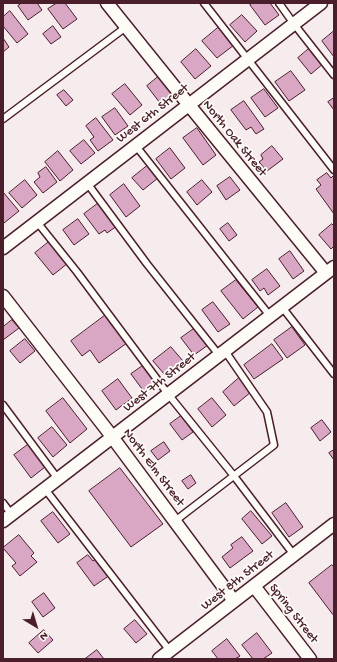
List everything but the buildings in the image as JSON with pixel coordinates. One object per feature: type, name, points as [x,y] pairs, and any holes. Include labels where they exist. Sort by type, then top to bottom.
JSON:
[{"type":"street","name":"North Oak Street","points":[[107,3],[188,105],[330,270]]},
{"type":"street","name":"West 6th Street","points":[[3,248],[321,3]]},
{"type":"street","name":"West 7th Street","points":[[7,518],[330,270]]},
{"type":"street","name":"North Elm Street","points":[[3,296],[113,437],[234,601]]},
{"type":"street","name":"West 8th Street","points":[[159,659],[334,524]]},
{"type":"street","name":"Spring Street","points":[[254,586],[310,659]]},
{"type":"lane","points":[[204,3],[334,170]]},
{"type":"lane","points":[[278,3],[334,75]]},
{"type":"lane","points":[[3,119],[126,27]]},
{"type":"lane","points":[[136,146],[270,316]]},
{"type":"lane","points":[[88,183],[147,264],[222,353],[267,412],[274,445],[175,521]]},
{"type":"lane","points":[[37,222],[77,272],[168,394],[234,476],[294,555]]},
{"type":"lane","points":[[282,307],[334,374]]},
{"type":"lane","points":[[3,405],[58,479]]},
{"type":"lane","points":[[45,489],[170,651]]},
{"type":"lane","points":[[3,503],[7,518]]}]
